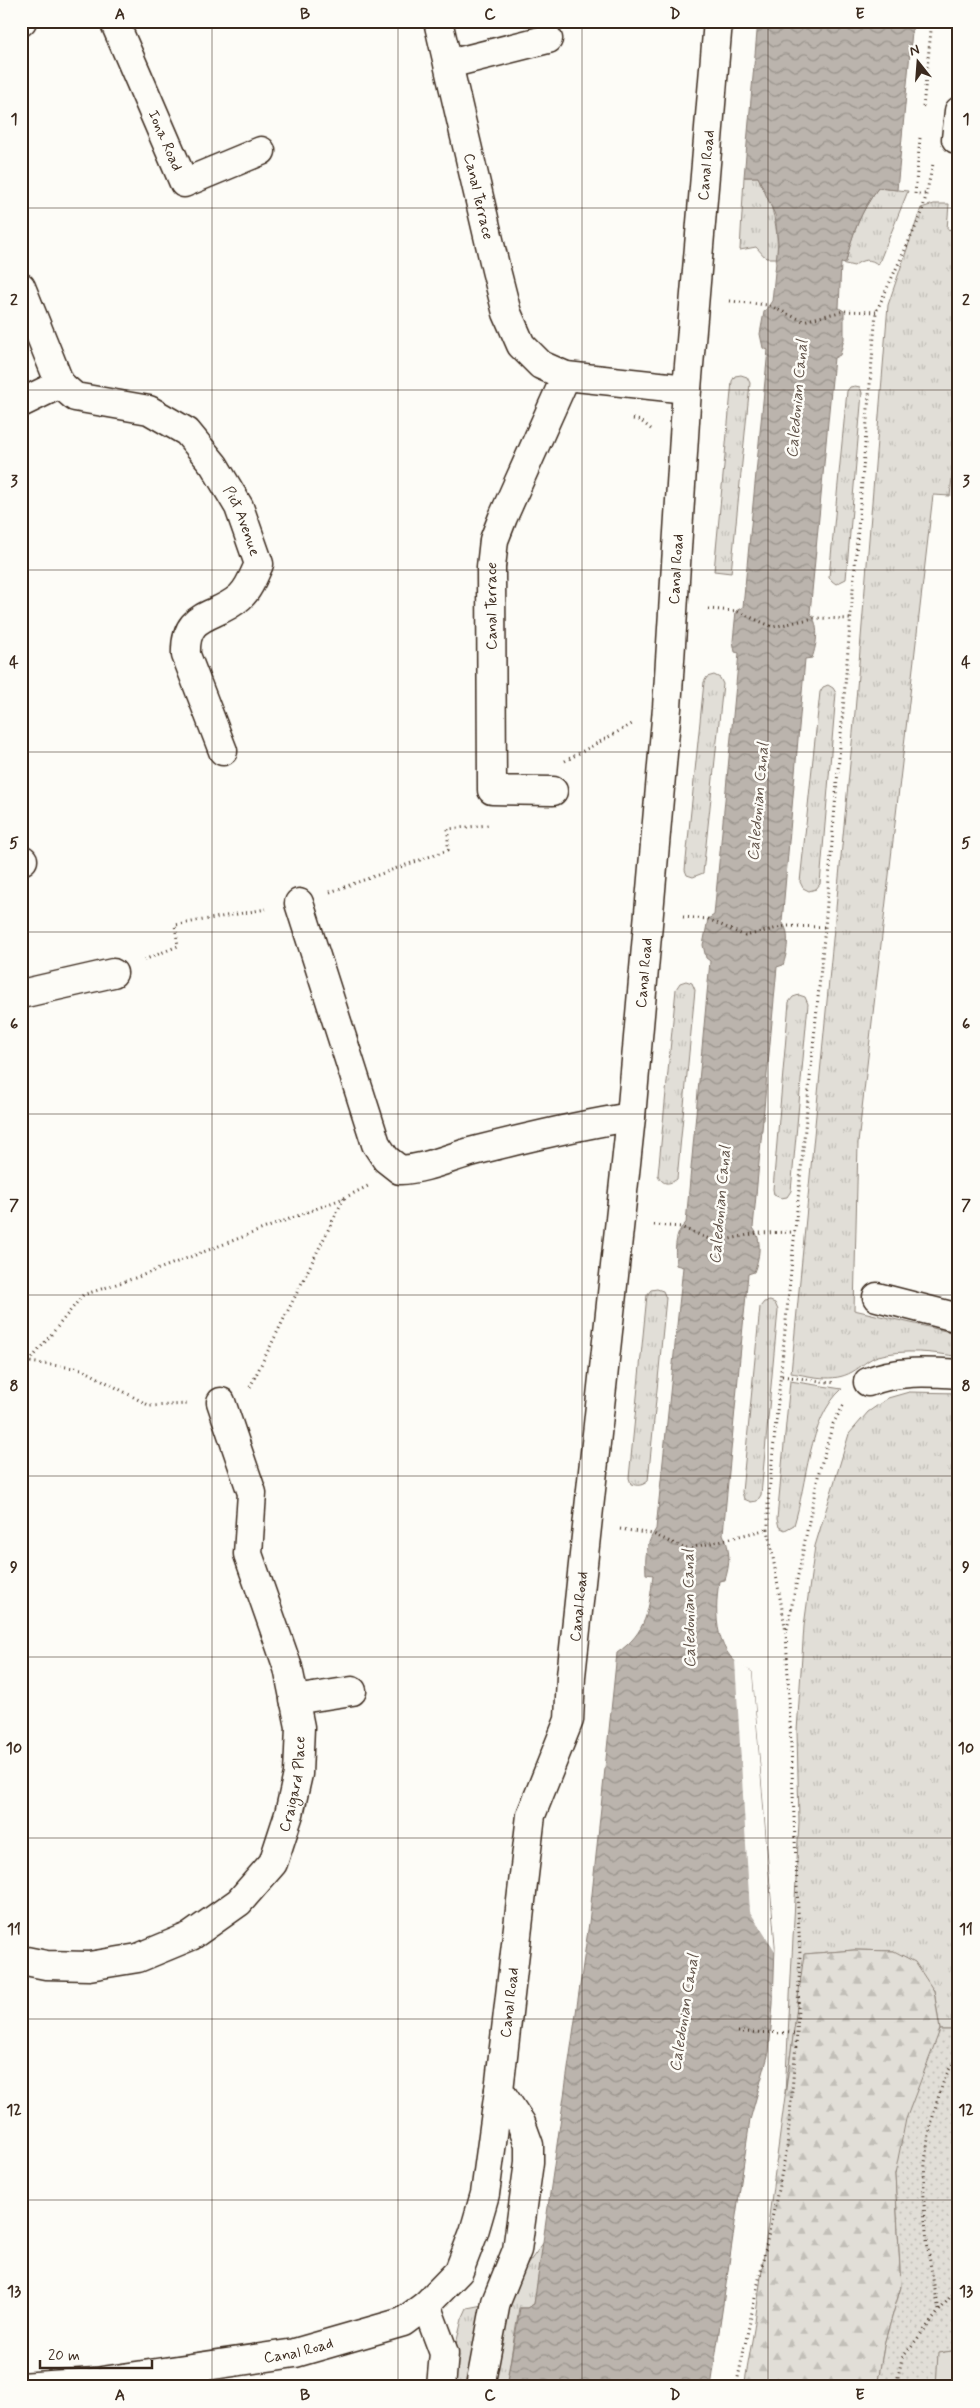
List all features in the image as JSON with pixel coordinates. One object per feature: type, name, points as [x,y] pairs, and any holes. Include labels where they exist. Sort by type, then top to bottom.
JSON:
[{"type":"street","name":"Iona Road","points":[[114,21],[184,183],[261,151]]},
{"type":"street","name":"Canal Terrace","points":[[438,21],[507,313],[522,345],[541,364],[566,376],[687,389]]},
{"type":"street","name":"Canal Road","points":[[22,2387],[95,2382],[295,2353],[403,2322],[426,2305],[459,2271],[474,2232],[485,2194],[531,1815],[569,1720],[570,1676],[631,1117],[667,708],[687,389],[718,21]]},
{"type":"street","points":[[449,64],[548,38]]},
{"type":"street","points":[[956,140],[959,111]]},
{"type":"street","points":[[21,287],[60,384],[21,403]]},
{"type":"street","name":"Canal Terrace","points":[[553,791],[492,790],[491,567],[494,540],[503,517],[566,376]]},
{"type":"street","name":"Pict Avenue","points":[[60,384],[75,397],[149,410],[187,432],[214,464],[239,507],[259,564],[252,580],[240,597],[200,620],[190,628],[185,639],[186,655],[223,751]]},
{"type":"street","points":[[299,904],[376,1144],[386,1159],[400,1170],[418,1169],[472,1152],[603,1121],[631,1117]]},
{"type":"street","points":[[21,994],[113,973]]},
{"type":"street","points":[[877,1297],[959,1318]]},
{"type":"street","points":[[868,1382],[884,1376],[922,1372],[959,1374]]},
{"type":"street","name":"Craigard Place","points":[[21,1960],[46,1965],[89,1966],[138,1958],[191,1936],[239,1902],[273,1863],[289,1814],[298,1774],[300,1727],[288,1668],[248,1554],[252,1493],[220,1402]]},
{"type":"street","points":[[294,1700],[352,1691]]},
{"type":"street","points":[[480,2387],[496,2302],[517,2250],[529,2162],[528,2145],[521,2123],[499,2090]]},
{"type":"street","points":[[426,2305],[444,2353],[441,2387]]},
{"type":"path","points":[[736,2387],[786,2148],[797,2033],[800,1955],[786,1632],[768,1529],[768,1502],[782,1376],[825,927],[876,312],[922,214],[935,156],[956,140]]},
{"type":"path","points":[[730,302],[768,305],[803,321],[844,311],[876,312]]},
{"type":"path","points":[[702,609],[736,611],[773,626],[814,618],[852,619]]},
{"type":"path","points":[[553,791],[557,765],[639,720]]},
{"type":"path","points":[[113,973],[178,946],[175,925],[299,904],[448,850],[448,828],[497,824]]},
{"type":"path","points":[[681,917],[708,918],[745,936],[786,926],[825,927]]},
{"type":"path","points":[[29,1362],[83,1294],[138,1277],[344,1198],[400,1170]]},
{"type":"path","points":[[21,1365],[29,1362],[82,1369],[150,1406],[220,1402],[250,1387],[344,1198]]},
{"type":"path","points":[[646,1225],[680,1227],[716,1242],[757,1233],[795,1232]]},
{"type":"path","points":[[782,1376],[814,1382]]},
{"type":"path","points":[[786,1632],[820,1472],[833,1424],[845,1402],[868,1382]]},
{"type":"path","points":[[612,1528],[653,1534],[686,1549],[768,1529]]},
{"type":"path","points":[[738,2032],[797,2033]]},
{"type":"path","points":[[938,2310],[923,2218],[923,2176],[930,2126],[944,2081],[952,2064],[959,2058]]},
{"type":"path","points":[[896,2387],[902,2358],[938,2310],[959,2286]]},
{"type":"shaded area","points":[[959,414],[959,497],[950,496]]},
{"type":"green space","points":[[744,177],[758,177],[768,196],[776,227],[777,258],[766,258],[756,247],[740,250]]},
{"type":"green space","points":[[878,188],[908,191],[878,265],[870,260],[860,262],[854,266],[841,263],[846,261],[858,223]]},
{"type":"green space","points":[[934,204],[949,204],[947,229],[959,231],[959,414],[950,496],[933,495],[858,1143],[854,1310],[959,1334],[959,1357],[918,1352],[898,1352],[874,1357],[845,1375],[822,1378],[791,1373],[855,712],[888,305],[921,208]]},
{"type":"green space","points":[[735,376],[747,377],[750,383],[731,573],[714,571],[732,381]]},
{"type":"green space","points":[[850,387],[860,387],[862,393],[846,579],[836,584],[829,577],[847,391]]},
{"type":"green space","points":[[714,675],[720,678],[723,684],[703,873],[693,877],[687,875],[685,870],[704,682],[707,677]]},
{"type":"green space","points":[[828,685],[836,693],[820,884],[816,889],[809,891],[803,888],[800,882],[820,692],[823,687]]},
{"type":"green space","points":[[686,981],[692,983],[695,990],[677,1179],[666,1183],[658,1175],[676,989],[680,983]]},
{"type":"green space","points":[[799,995],[805,997],[808,1004],[791,1191],[787,1197],[781,1198],[774,1195],[773,1189],[789,1002],[793,997]]},
{"type":"green space","points":[[651,1290],[663,1291],[666,1298],[648,1481],[642,1485],[636,1485],[631,1484],[629,1478],[647,1295]]},
{"type":"green space","points":[[770,1301],[775,1303],[778,1310],[761,1495],[757,1501],[751,1502],[744,1499],[742,1492],[760,1307],[764,1302]]},
{"type":"green space","points":[[790,1381],[842,1389],[822,1417],[815,1434],[794,1525],[785,1530],[779,1527],[777,1519]]},
{"type":"green space","points":[[909,1392],[959,1393],[959,2030],[940,2030],[934,1990],[894,1951],[854,1950],[805,1954],[785,2094],[799,1822],[797,1731],[804,1626],[815,1546],[849,1434],[868,1412],[888,1398]]},
{"type":"green space","points":[[854,1950],[894,1951],[915,1962],[934,1991],[940,2030],[895,2174],[901,2287],[885,2341],[877,2387],[744,2387],[754,2329],[804,1954]]},
{"type":"green space","points":[[940,2030],[959,2030],[959,2350],[939,2353],[936,2387],[877,2387],[885,2341],[901,2287],[895,2174],[906,2119]]},
{"type":"green space","points":[[544,2242],[534,2304],[527,2308],[519,2308],[506,2387],[490,2387],[510,2288]]},
{"type":"green space","points":[[488,2304],[472,2387],[446,2387],[462,2319],[467,2308]]},
{"type":"green space","points":[[959,2350],[959,2387],[936,2387],[938,2353]]},
{"type":"water","name":"Caledonian Canal","points":[[758,21],[913,21],[897,190],[878,188],[858,223],[846,262],[841,263],[839,308],[844,311],[844,339],[840,355],[834,358],[810,613],[815,623],[816,641],[812,658],[805,659],[782,922],[787,931],[786,955],[783,965],[777,967],[753,1228],[758,1238],[759,1250],[754,1272],[748,1274],[723,1534],[729,1563],[725,1580],[719,1581],[717,1594],[717,1621],[719,1634],[724,1646],[739,1665],[752,1672],[775,1946],[769,2052],[750,2120],[711,2387],[506,2387],[520,2308],[527,2308],[534,2304],[589,1923],[617,1653],[635,1637],[641,1628],[648,1610],[653,1575],[646,1574],[646,1555],[648,1545],[656,1529],[683,1267],[676,1265],[676,1248],[679,1232],[686,1223],[710,961],[706,958],[703,945],[708,919],[714,915],[739,653],[735,652],[733,641],[736,611],[743,607],[768,350],[763,348],[760,334],[764,312],[772,301],[778,243],[775,215],[758,177],[744,177]]},
{"type":"pier","points":[[735,1661],[752,1672],[775,1951],[750,1912]]}]
